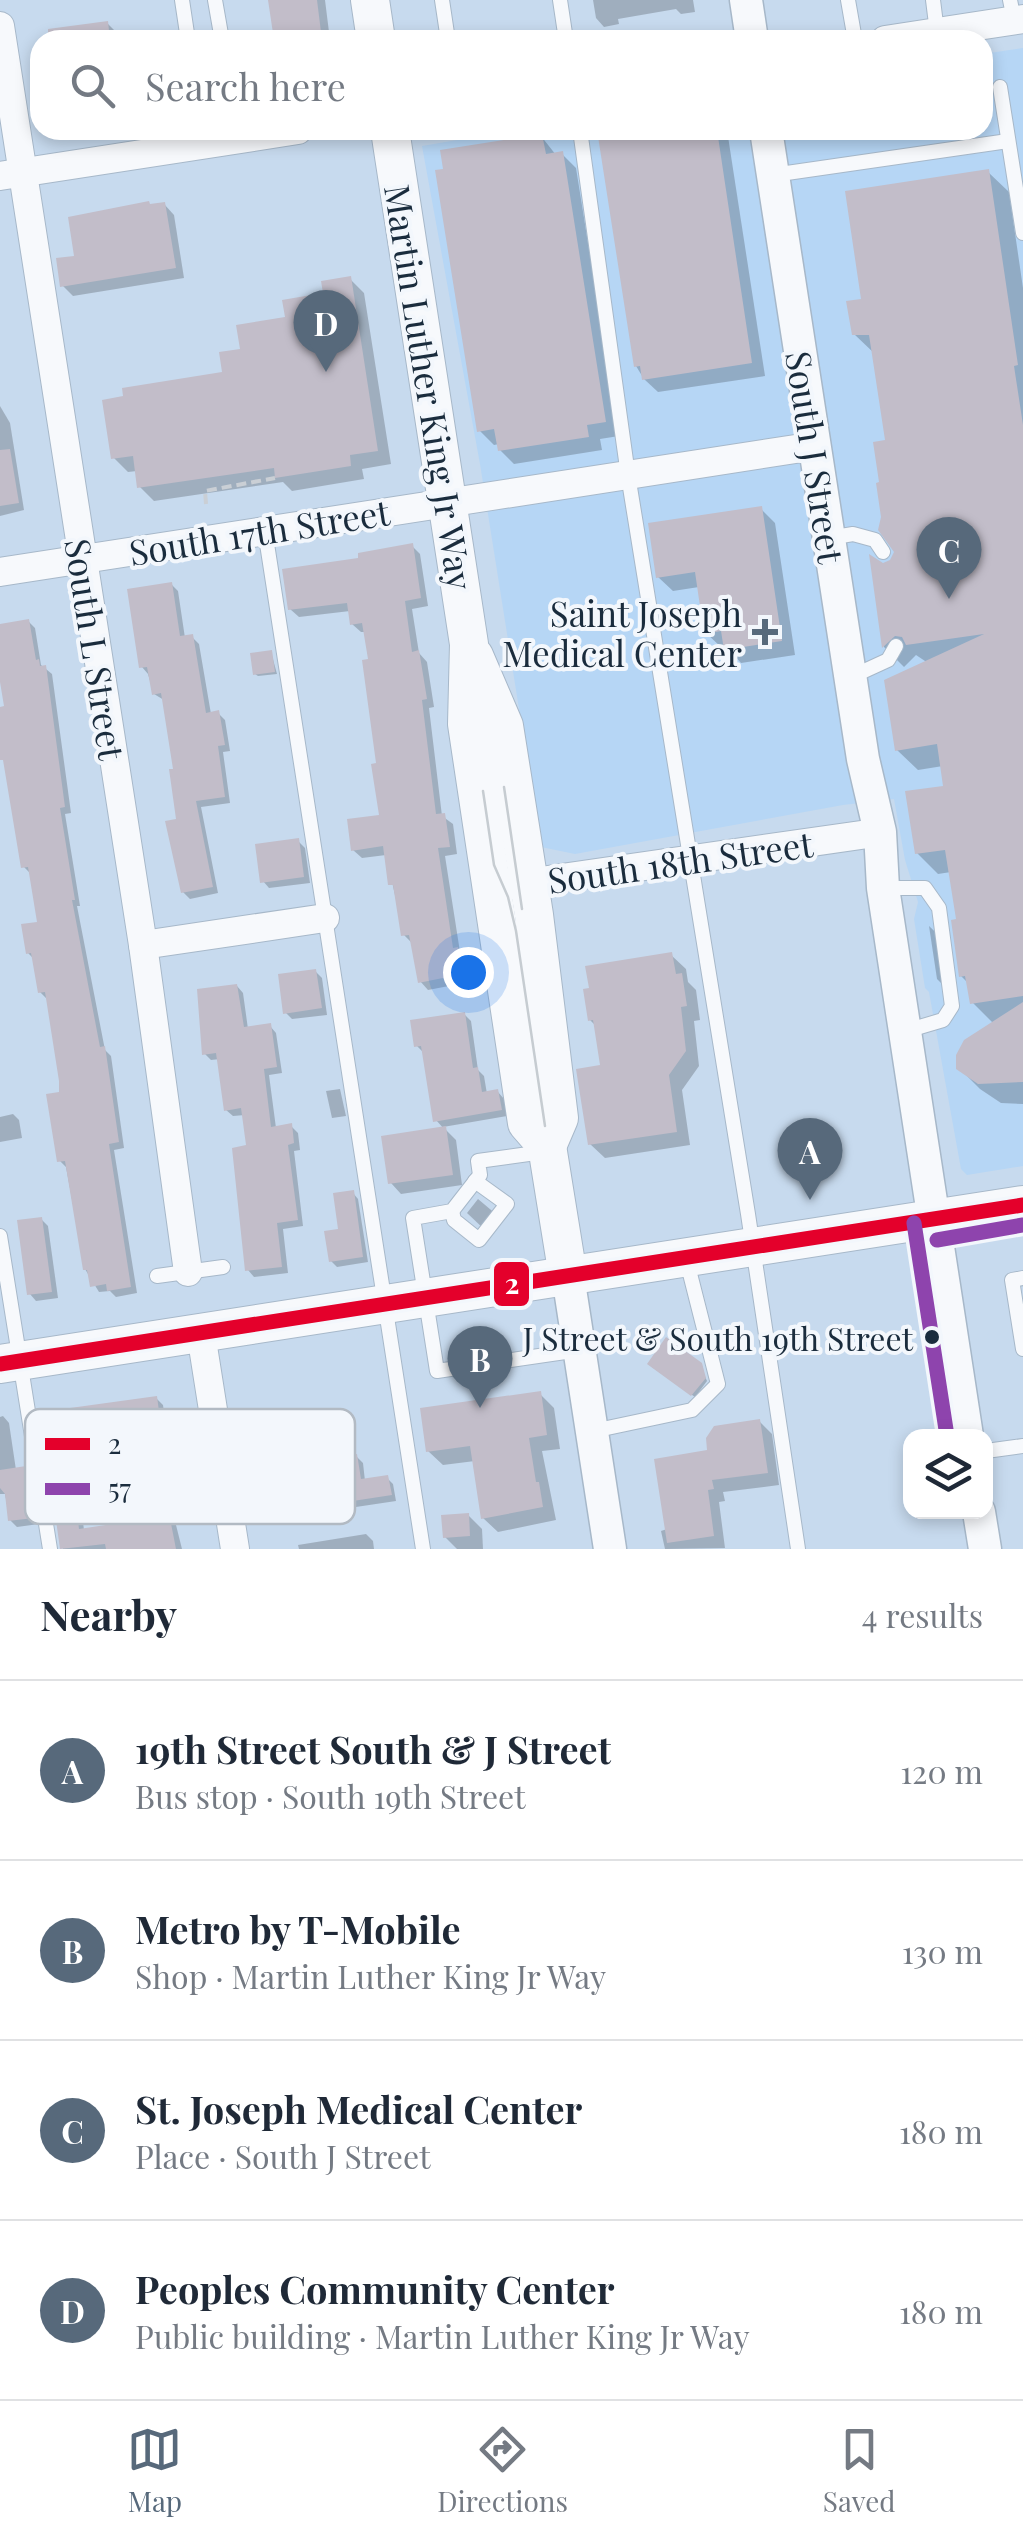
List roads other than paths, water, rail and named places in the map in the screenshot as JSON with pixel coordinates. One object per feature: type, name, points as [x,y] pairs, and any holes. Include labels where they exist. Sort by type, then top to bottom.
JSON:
[{"type":"main road","points":[[370,0],[374,30]]},
{"type":"main road","name":"Martin Luther King Jr Way","points":[[392,140],[469,644],[504,726],[510,886],[559,1118],[547,1148],[568,1276]]},
{"type":"main road","points":[[10,1363],[1023,1205]]},
{"type":"street","points":[[746,0],[750,30]]},
{"type":"street","points":[[945,30],[1015,13]]},
{"type":"street","name":"South L Street","points":[[0,26],[11,174],[82,560],[143,945],[188,1272]]},
{"type":"street","points":[[11,174],[187,140]]},
{"type":"street","name":"South J Street","points":[[768,140],[868,784]]},
{"type":"street","name":"South 17th Street","points":[[0,572],[815,446]]},
{"type":"street","points":[[868,784],[868,834],[882,878]]},
{"type":"street","points":[[868,784],[880,832],[882,878],[967,1429]]},
{"type":"street","name":"South 18th Street","points":[[510,886],[868,834]]},
{"type":"street","points":[[143,945],[325,918]]},
{"type":"street","name":"Martin Luther King Jr Way","points":[[568,1276],[610,1549]]},
{"type":"street","points":[[201,1334],[213,1409]]},
{"type":"street","points":[[980,1519],[985,1549]]},
{"type":"street","points":[[231,1524],[235,1549]]},
{"type":"lane","points":[[182,0],[186,30]]},
{"type":"lane","points":[[214,0],[220,30]]},
{"type":"lane","points":[[442,0],[446,30]]},
{"type":"lane","points":[[560,0],[564,30]]},
{"type":"lane","points":[[848,0],[853,30]]},
{"type":"lane","points":[[932,0],[937,30]]},
{"type":"lane","points":[[1000,87],[1023,233]]},
{"type":"lane","points":[[581,140],[628,475],[798,1549]]},
{"type":"lane","points":[[773,174],[1008,141]]},
{"type":"lane","points":[[265,531],[424,1549]]},
{"type":"lane","points":[[829,538],[853,534],[875,540],[883,552]]},
{"type":"lane","points":[[850,677],[888,660],[896,646]]},
{"type":"lane","points":[[882,878],[925,888],[939,908],[952,1006],[944,1020],[905,1032]]},
{"type":"lane","points":[[547,1148],[478,1162],[480,1175],[466,1201],[452,1211],[413,1218],[437,1372],[580,1350]]},
{"type":"lane","points":[[452,1211],[454,1220],[479,1240],[507,1204],[476,1180]]},
{"type":"lane","points":[[0,1236],[10,1363],[25,1433]]},
{"type":"lane","points":[[592,1431],[692,1410],[718,1384],[686,1258]]},
{"type":"lane","points":[[157,1276],[223,1267]]},
{"type":"lane","points":[[1018,1279],[1023,1349]]},
{"type":"lane","points":[[993,1450],[1023,1446]]},
{"type":"lane","points":[[45,1524],[50,1549]]},
{"type":"tram line","points":[[504,787],[522,909]]},
{"type":"tram line","points":[[483,791],[494,865],[508,897],[516,931],[545,1126]]},
{"type":"place","name":"Peoples Community Center","points":[[326,372]]},
{"type":"place","name":"St. Joseph Medical Center","points":[[949,599]]},
{"type":"place","name":"Saint Joseph Medical Center","points":[[765,632]]},
{"type":"place","name":"19th Street South & J Street","points":[[810,1200]]},
{"type":"place","name":"J Street & South 19th Street","points":[[932,1337]]},
{"type":"place","name":"Metro by T-Mobile","points":[[480,1408]]}]
